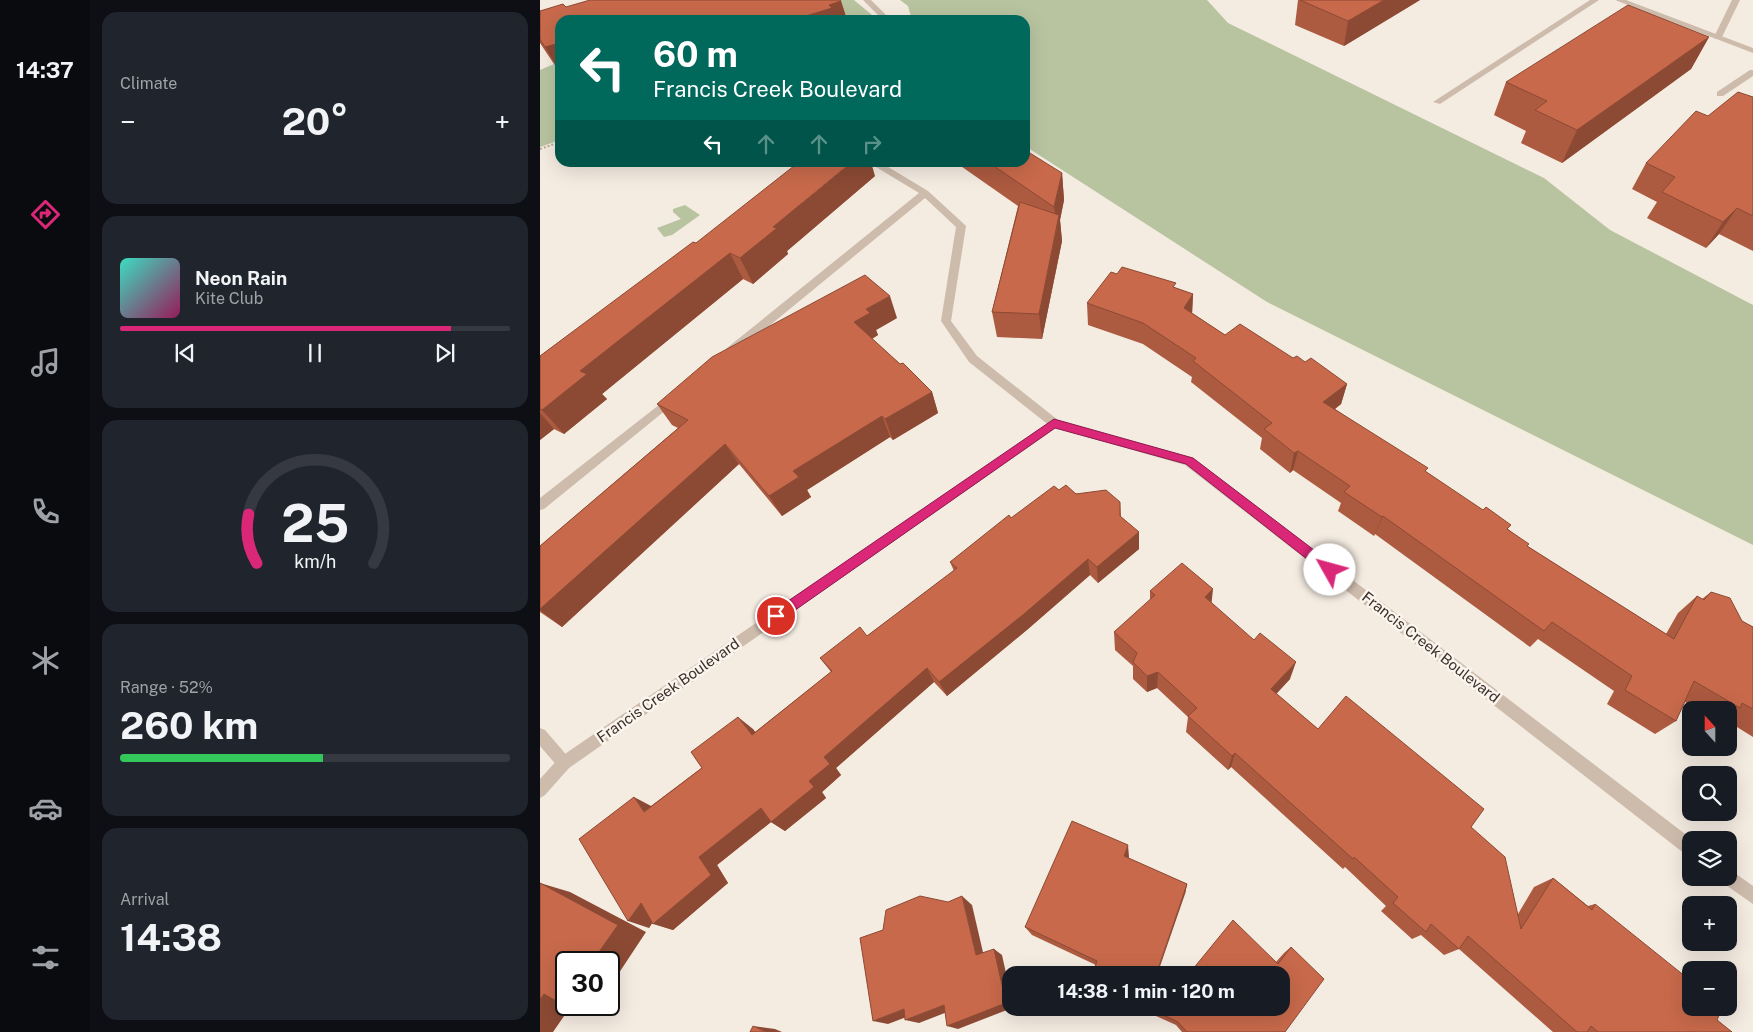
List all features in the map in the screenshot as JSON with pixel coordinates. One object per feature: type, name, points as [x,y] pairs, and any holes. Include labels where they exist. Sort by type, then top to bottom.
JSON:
[{"type":"street","points":[[867,0],[882,15]]},
{"type":"street","points":[[1437,102],[1595,0]]},
{"type":"street","points":[[1619,0],[1753,51]]},
{"type":"street","points":[[1718,37],[1736,0]]},
{"type":"street","points":[[1720,94],[1753,72]]},
{"type":"street","points":[[882,167],[925,193],[961,226],[946,322],[973,359],[1054,423]]},
{"type":"street","points":[[725,355],[925,193]]},
{"type":"street","points":[[540,505],[679,393]]},
{"type":"street","name":"Francis Creek Boulevard","points":[[540,790],[564,763],[1054,423],[1189,461],[1682,841]]},
{"type":"street","points":[[540,735],[564,763]]},
{"type":"street","points":[[1737,883],[1753,896]]},
{"type":"path","points":[[540,149],[555,144]]},
{"type":"green space","points":[[814,0],[854,0],[872,15],[831,15]]},
{"type":"green space","points":[[900,0],[1207,0],[1228,23],[1544,178],[1610,230],[1753,305],[1753,545],[1267,302],[1030,149],[1030,15],[911,15],[908,6]]},
{"type":"green space","points":[[554,64],[555,66],[555,142],[540,147],[540,70]]},
{"type":"green space","points":[[685,205],[700,215],[672,235],[664,237],[657,228],[681,219],[673,212],[673,209]]},
{"type":"building","points":[[590,0],[841,1],[829,5],[832,8],[809,15],[555,15],[555,44],[545,47],[540,39],[540,11],[563,4],[566,7]]},
{"type":"building","points":[[1300,0],[1384,0],[1348,21]]},
{"type":"building","points":[[1628,5],[1709,37],[1577,130],[1535,110],[1547,101],[1506,82]]},
{"type":"building","points":[[1738,92],[1753,97],[1753,216],[1737,208],[1723,222],[1662,192],[1675,177],[1646,163],[1696,111],[1708,116]]},
{"type":"building","points":[[1030,153],[1062,173],[1054,207],[995,167],[1030,167]]},
{"type":"building","points":[[793,167],[846,167],[773,227],[777,228],[740,258],[730,253],[580,371],[587,374],[542,410],[540,409],[540,356],[693,242],[696,243]]},
{"type":"building","points":[[1020,202],[1059,215],[1039,314],[992,312]]},
{"type":"building","points":[[1122,267],[1176,283],[1173,287],[1193,294],[1184,308],[1225,335],[1240,324],[1293,358],[1297,356],[1305,362],[1311,358],[1347,384],[1323,402],[1428,468],[1425,471],[1483,510],[1486,507],[1511,525],[1507,529],[1529,544],[1527,546],[1674,639],[1697,596],[1704,600],[1711,592],[1730,598],[1742,621],[1753,627],[1753,709],[1742,703],[1740,708],[1738,707],[1738,701],[1728,701],[1694,681],[1685,701],[1682,701],[1682,708],[1676,721],[1625,690],[1632,676],[1552,622],[1544,631],[1383,516],[1344,492],[1350,486],[1298,451],[1294,453],[1264,429],[1272,423],[1193,361],[1196,358],[1143,323],[1087,303],[1111,272],[1117,274]]},
{"type":"building","points":[[865,275],[890,296],[866,309],[870,313],[854,322],[900,364],[903,363],[932,392],[885,419],[882,416],[793,471],[799,477],[769,496],[725,444],[540,609],[540,546],[688,420],[657,404],[712,357]]},
{"type":"building","points":[[1066,485],[1076,494],[1106,490],[1120,502],[1120,516],[1139,532],[1097,567],[1088,559],[1024,614],[939,682],[927,668],[824,757],[830,764],[809,781],[814,787],[771,822],[761,808],[699,857],[711,875],[653,924],[641,903],[628,921],[579,839],[634,797],[644,812],[702,768],[691,752],[738,717],[752,735],[832,671],[820,658],[860,627],[867,636],[957,568],[950,562],[1009,515],[1011,518],[1054,486],[1059,490]]},
{"type":"building","points":[[1182,563],[1213,589],[1205,597],[1254,640],[1260,633],[1296,662],[1271,689],[1318,729],[1346,696],[1484,809],[1471,827],[1505,857],[1521,929],[1553,878],[1592,910],[1595,904],[1682,974],[1682,1016],[1719,1016],[1717,1020],[1732,1032],[1598,1032],[1591,1026],[1587,1032],[1577,1032],[1468,936],[1459,949],[1431,924],[1426,932],[1393,903],[1398,897],[1354,857],[1353,859],[1235,753],[1232,756],[1188,716],[1197,708],[1158,672],[1147,676],[1133,662],[1137,653],[1114,632],[1155,595],[1150,591]]},
{"type":"building","points":[[1072,821],[1128,845],[1124,856],[1187,884],[1159,966],[1095,966],[1097,961],[1025,927]]},
{"type":"building","points":[[540,883],[618,925],[600,951],[555,951],[555,1000],[544,994],[540,999]]},
{"type":"building","points":[[920,896],[948,902],[962,896],[976,955],[994,949],[1002,985],[1002,1005],[947,1026],[944,1005],[905,1020],[904,1009],[873,1021],[860,938],[883,930],[886,910]]},
{"type":"building","points":[[1233,920],[1278,964],[1291,947],[1324,979],[1285,1032],[1187,1032],[1178,1022],[1165,1016],[1290,1016],[1290,966],[1195,966]]},
{"type":"building","points":[[753,1026],[766,1032],[750,1032]]},
{"type":"route","points":[[776,616],[1054,423],[1189,461],[1330,570]]}]
